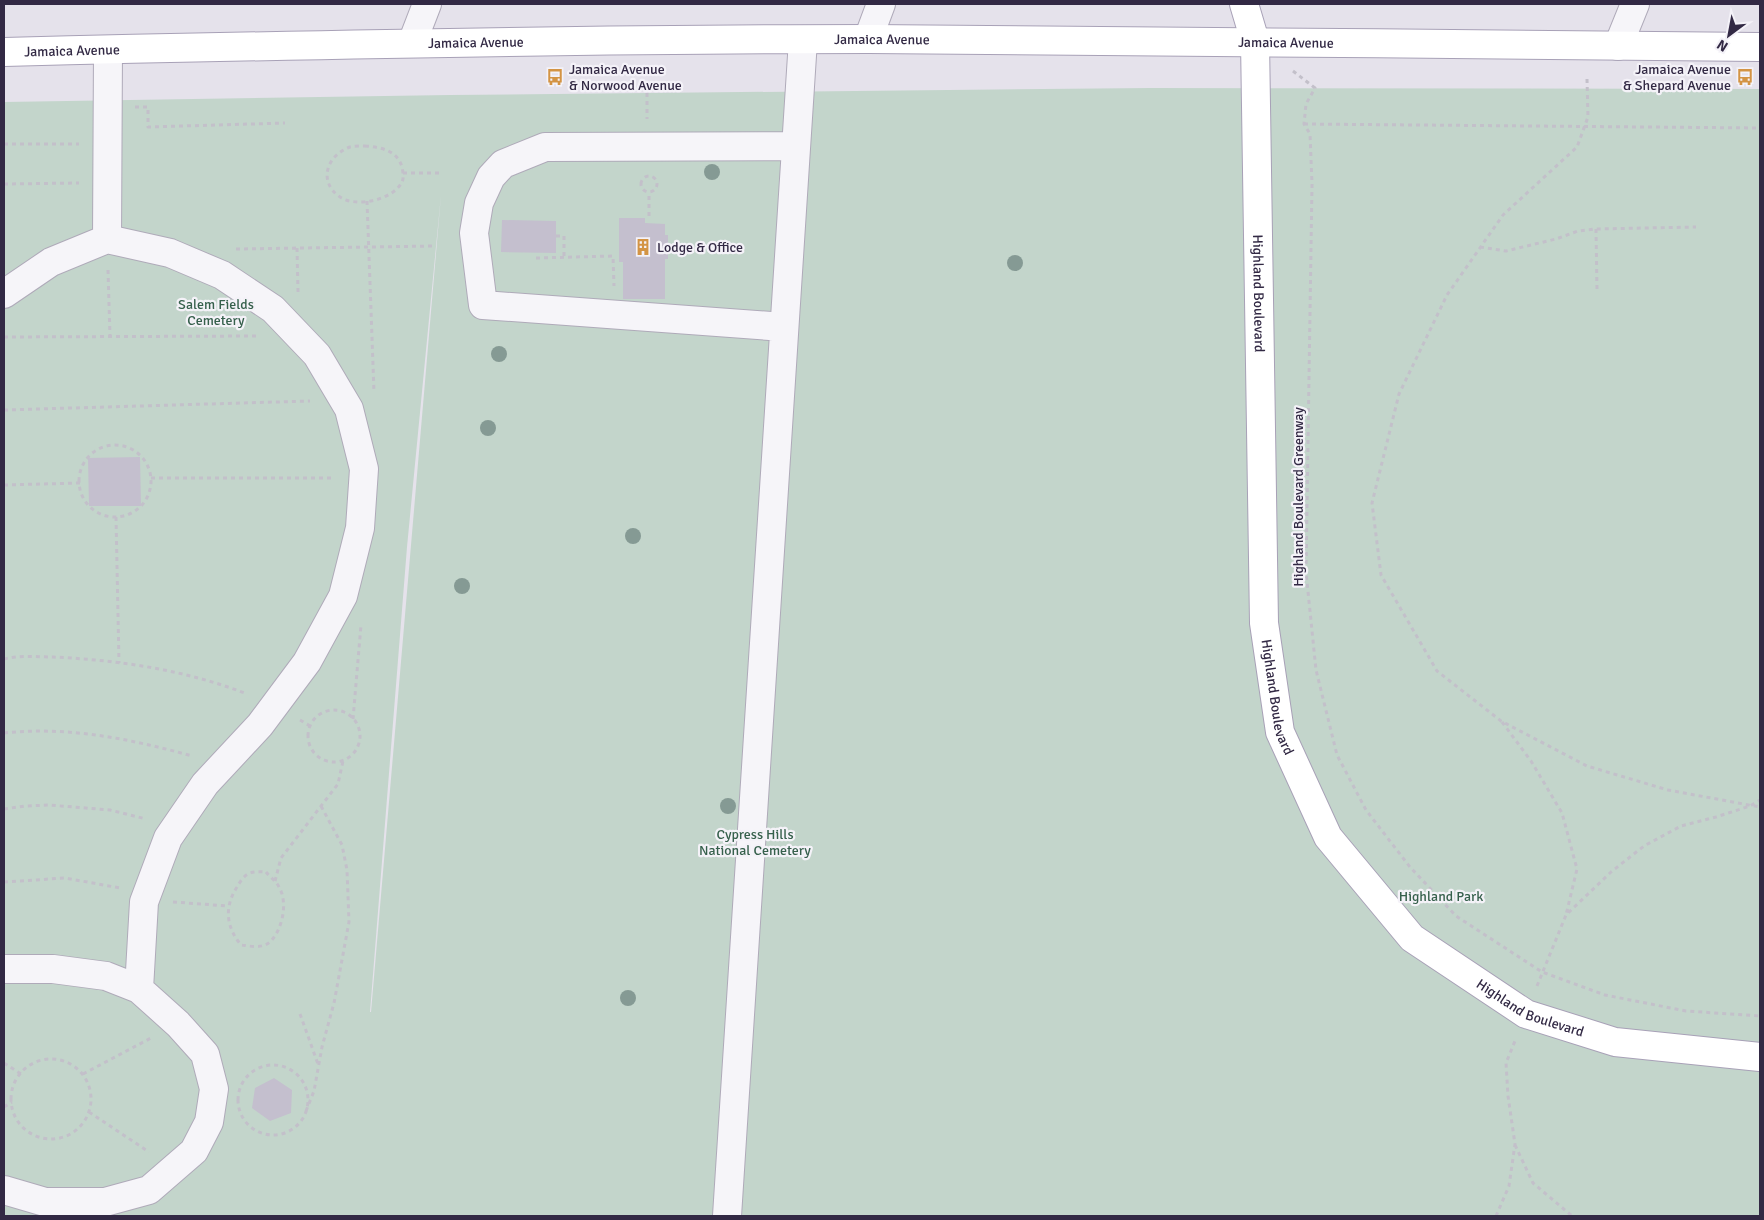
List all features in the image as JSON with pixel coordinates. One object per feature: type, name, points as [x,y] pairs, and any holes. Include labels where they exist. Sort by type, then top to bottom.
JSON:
[{"type":"main road","points":[[1244,4],[1255,41]]},
{"type":"main road","points":[[1255,41],[1266,4]]},
{"type":"main road","name":"Jamaica Avenue","points":[[4,52],[412,43],[868,39],[1760,47]]},
{"type":"main road","name":"Highland Boulevard","points":[[1255,41],[1264,623],[1280,732],[1328,837],[1412,938],[1526,1014],[1615,1042],[1760,1057]]},
{"type":"street","points":[[412,43],[428,4]]},
{"type":"street","points":[[868,39],[881,4]]},
{"type":"street","points":[[1618,46],[1635,4]]},
{"type":"street","points":[[727,1216],[803,40]]},
{"type":"street","points":[[107,240],[108,50]]},
{"type":"street","points":[[784,326],[483,305],[474,233],[479,203],[491,177],[503,164],[545,147],[796,146]]},
{"type":"street","points":[[4,294],[51,262],[107,240],[170,253],[218,274],[273,309],[317,355],[349,409],[364,469],[360,528],[343,596],[307,662],[276,705],[205,784],[170,834],[144,902],[139,988]]},
{"type":"street","points":[[4,969],[53,969],[106,976],[139,988],[178,1024],[205,1054],[214,1089],[209,1122],[194,1151],[149,1190],[106,1202],[44,1202],[4,1190]]},
{"type":"street","points":[[139,1216],[149,1190]]},
{"type":"path","name":"Highland Boulevard Greenway","points":[[1255,41],[1315,88],[1306,104],[1304,124],[1310,134],[1312,184],[1306,572],[1316,670],[1337,754],[1366,810],[1410,867],[1456,916],[1542,972],[1605,995],[1686,1011],[1760,1016]]},
{"type":"path","points":[[1587,79],[1588,117],[1577,147],[1503,215],[1447,295],[1399,394],[1372,503],[1381,574],[1437,671],[1501,721],[1587,766],[1668,790],[1760,807]]},
{"type":"path","points":[[107,107],[148,107],[148,127],[285,124]]},
{"type":"path","points":[[1304,124],[1760,128]]},
{"type":"path","points":[[4,144],[107,143]]},
{"type":"path","points":[[350,147],[379,147],[393,153],[400,162],[403,173],[402,182],[392,193],[367,202],[352,201],[341,197],[330,186],[326,175],[330,162],[350,147]]},
{"type":"path","points":[[403,173],[443,173]]},
{"type":"path","points":[[646,176],[651,176],[656,182],[656,188],[649,192],[644,191],[641,187],[641,182],[646,176]]},
{"type":"path","points":[[4,184],[107,183]]},
{"type":"path","points":[[649,192],[649,216]]},
{"type":"path","points":[[367,202],[369,247]]},
{"type":"path","points":[[1480,247],[1506,251],[1556,239],[1578,231],[1596,229],[1696,227]]},
{"type":"path","points":[[1596,229],[1598,291]]},
{"type":"path","points":[[556,236],[564,236],[564,257]]},
{"type":"path","points":[[107,240],[110,336]]},
{"type":"path","points":[[218,274],[219,249],[436,246]]},
{"type":"path","points":[[536,258],[613,256],[615,314]]},
{"type":"path","points":[[4,337],[298,335]]},
{"type":"path","points":[[4,410],[343,400]]},
{"type":"path","points":[[108,446],[126,447],[142,456],[148,466],[151,478],[151,488],[147,499],[140,507],[131,513],[116,517],[110,517],[89,508],[83,499],[80,483],[82,467],[88,456],[108,446]]},
{"type":"path","points":[[151,478],[364,478]]},
{"type":"path","points":[[4,485],[80,483]]},
{"type":"path","points":[[116,517],[119,664]]},
{"type":"path","points":[[4,658],[84,658],[150,668],[230,687],[276,705]]},
{"type":"path","points":[[275,882],[281,858],[338,784],[343,761],[350,757],[359,743],[360,734],[358,726],[353,719],[338,711],[322,713],[310,726],[308,743],[312,751],[326,761],[343,761]]},
{"type":"path","points":[[1501,721],[1531,761],[1562,813],[1577,869],[1566,915],[1542,972]]},
{"type":"path","points":[[4,733],[44,731],[131,740],[203,759],[221,767]]},
{"type":"path","points":[[1566,915],[1611,872],[1644,846],[1681,826],[1716,818],[1750,806],[1760,800]]},
{"type":"path","points":[[4,809],[25,806],[49,806],[110,810],[147,820],[170,834]]},
{"type":"path","points":[[306,1111],[308,1094],[304,1083],[296,1074],[286,1068],[275,1065],[264,1066],[254,1071],[245,1079],[240,1089],[238,1100],[240,1111],[245,1121],[253,1129],[264,1134],[276,1135],[287,1133],[297,1126],[304,1117],[314,1091],[318,1064],[334,1003],[349,922],[348,870],[342,845],[321,806]]},
{"type":"path","points":[[266,872],[275,882],[280,887],[284,904],[277,932],[270,942],[257,947],[240,945],[232,935],[228,921],[228,906],[232,894],[242,878],[250,873],[266,872]]},
{"type":"path","points":[[4,882],[65,878],[114,886],[156,901],[228,906]]},
{"type":"path","points":[[300,1014],[318,1064]]},
{"type":"path","points":[[83,1074],[178,1024]]},
{"type":"path","points":[[1496,1216],[1509,1186],[1515,1144],[1508,1096],[1506,1063],[1509,1055]]},
{"type":"path","points":[[49,1059],[62,1060],[73,1065],[83,1074],[89,1086],[92,1099],[89,1112],[83,1124],[72,1133],[60,1138],[46,1138],[33,1134],[22,1126],[15,1114],[12,1102],[13,1089],[25,1068],[37,1061],[49,1059]]},
{"type":"path","points":[[4,1063],[21,1074]]},
{"type":"path","points":[[4,1107],[12,1102]]},
{"type":"path","points":[[89,1112],[174,1168]]},
{"type":"path","points":[[1515,1144],[1533,1183],[1572,1216]]},
{"type":"green space","points":[[1151,88],[1760,89],[1760,1216],[4,1216],[4,102],[450,95]],"holes":[[[441,195],[371,1012],[407,547]]]},
{"type":"building","name":"Lodge & Office","points":[[619,218],[645,218],[645,223],[665,224],[665,235],[668,235],[668,259],[665,259],[665,299],[623,299],[623,262],[619,262]]},
{"type":"building","points":[[502,220],[556,221],[556,253],[501,252]]},
{"type":"building","points":[[140,457],[141,506],[89,506],[88,458]]},
{"type":"building","points":[[274,1078],[292,1090],[291,1113],[270,1121],[252,1108],[255,1088]]},
{"type":"place","name":"Jamaica Avenue & Norwood Avenue","points":[[555,77]]},
{"type":"place","name":"Jamaica Avenue & Shepard Avenue","points":[[1745,77]]},
{"type":"place","name":"Lodge & Office","points":[[643,247]]},
{"type":"park label","name":"Salem Fields Cemetery","points":[[216,312]]},
{"type":"park label","name":"Cypress Hills National Cemetery","points":[[755,842]]},
{"type":"park label","name":"Highland Park","points":[[1441,896]]}]
